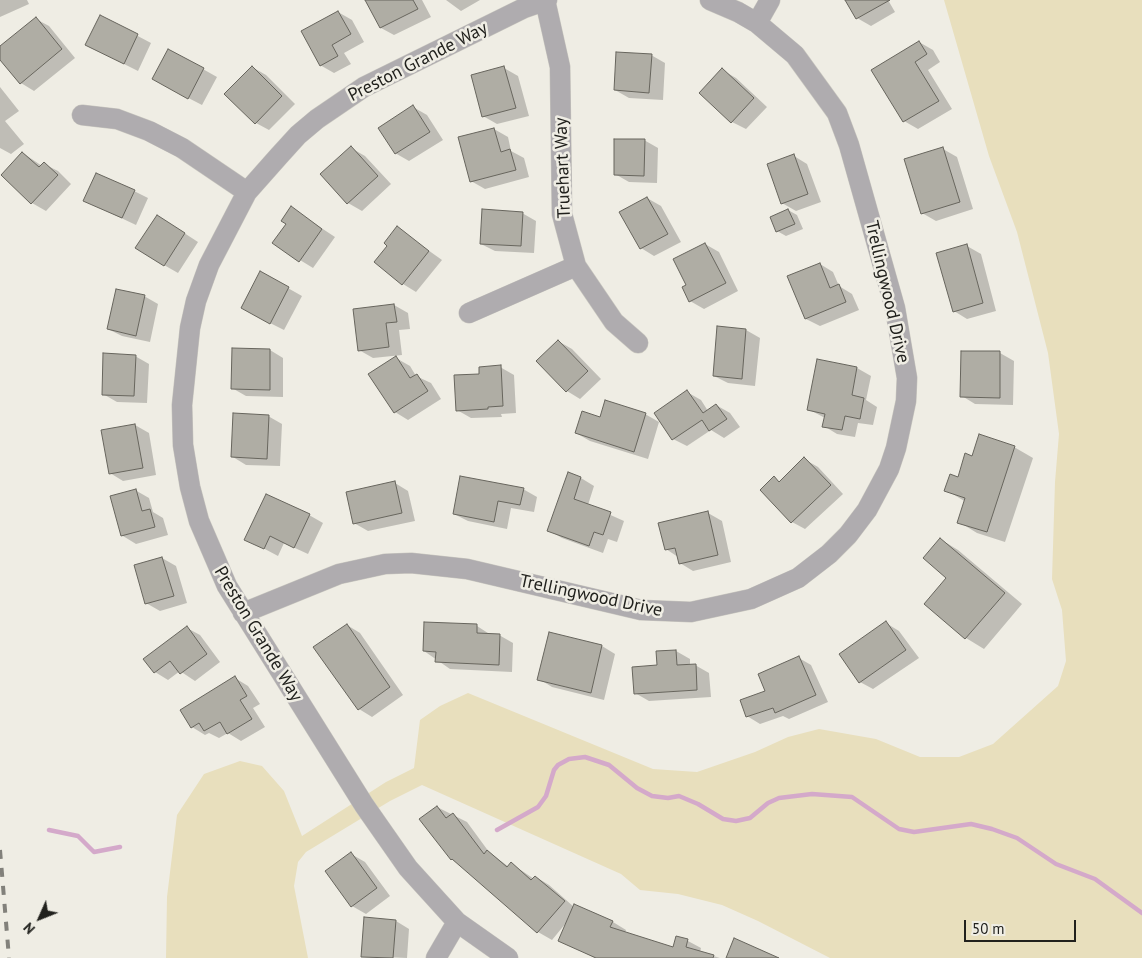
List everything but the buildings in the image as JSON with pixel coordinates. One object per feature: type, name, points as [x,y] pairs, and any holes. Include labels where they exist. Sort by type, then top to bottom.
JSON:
[{"type":"street","name":"Preston Grande Way","points":[[508,958],[458,922],[423,885],[385,835],[243,613],[214,561],[199,521],[183,446],[182,405],[185,361],[196,301],[209,265],[247,192],[298,135],[350,96],[397,69],[546,0]]},
{"type":"street","name":"Truehart Way","points":[[546,0],[560,67],[562,214],[576,266],[614,322],[638,343]]},
{"type":"street","name":"Trellingwood Drive","points":[[243,613],[339,574],[385,564],[411,563],[467,569],[641,610],[692,612],[731,605],[774,591],[798,578],[814,566],[848,535],[879,490],[896,448],[906,401],[904,355],[894,308],[849,145],[837,114],[824,93],[795,56],[778,39],[757,23],[738,12],[710,0]]},
{"type":"street","points":[[757,23],[770,0]]},
{"type":"street","points":[[82,115],[116,119],[149,131],[182,148],[247,192]]},
{"type":"street","points":[[469,313],[576,266]]},
{"type":"street","points":[[436,958],[458,922]]},
{"type":"shaded area","points":[[944,0],[1142,0],[1142,958],[830,958],[722,905],[678,894],[640,890],[621,874],[422,785],[390,801],[306,852],[298,862],[294,886],[308,958],[166,958],[167,897],[177,815],[204,774],[240,761],[262,766],[284,791],[302,836],[386,782],[414,768],[420,720],[440,706],[468,693],[653,769],[697,772],[755,752],[788,737],[819,729],[876,739],[920,757],[959,757],[993,744],[1058,686],[1066,661],[1062,610],[1052,579],[1055,482],[1059,434],[1048,353],[1017,232],[989,156]]},
{"type":"waterway","points":[[497,830],[538,807],[546,796],[554,770],[558,765],[569,759],[585,757],[609,765],[637,788],[652,796],[668,798],[679,796],[698,804],[723,819],[736,821],[750,818],[768,803],[779,798],[812,794],[852,797],[899,829],[914,832],[971,824],[992,829],[1017,838],[1056,864],[1095,879],[1142,913]]},
{"type":"waterway","points":[[49,830],[78,836],[94,852],[120,847]]},
{"type":"railway","points":[[0,850],[9,958]]}]
